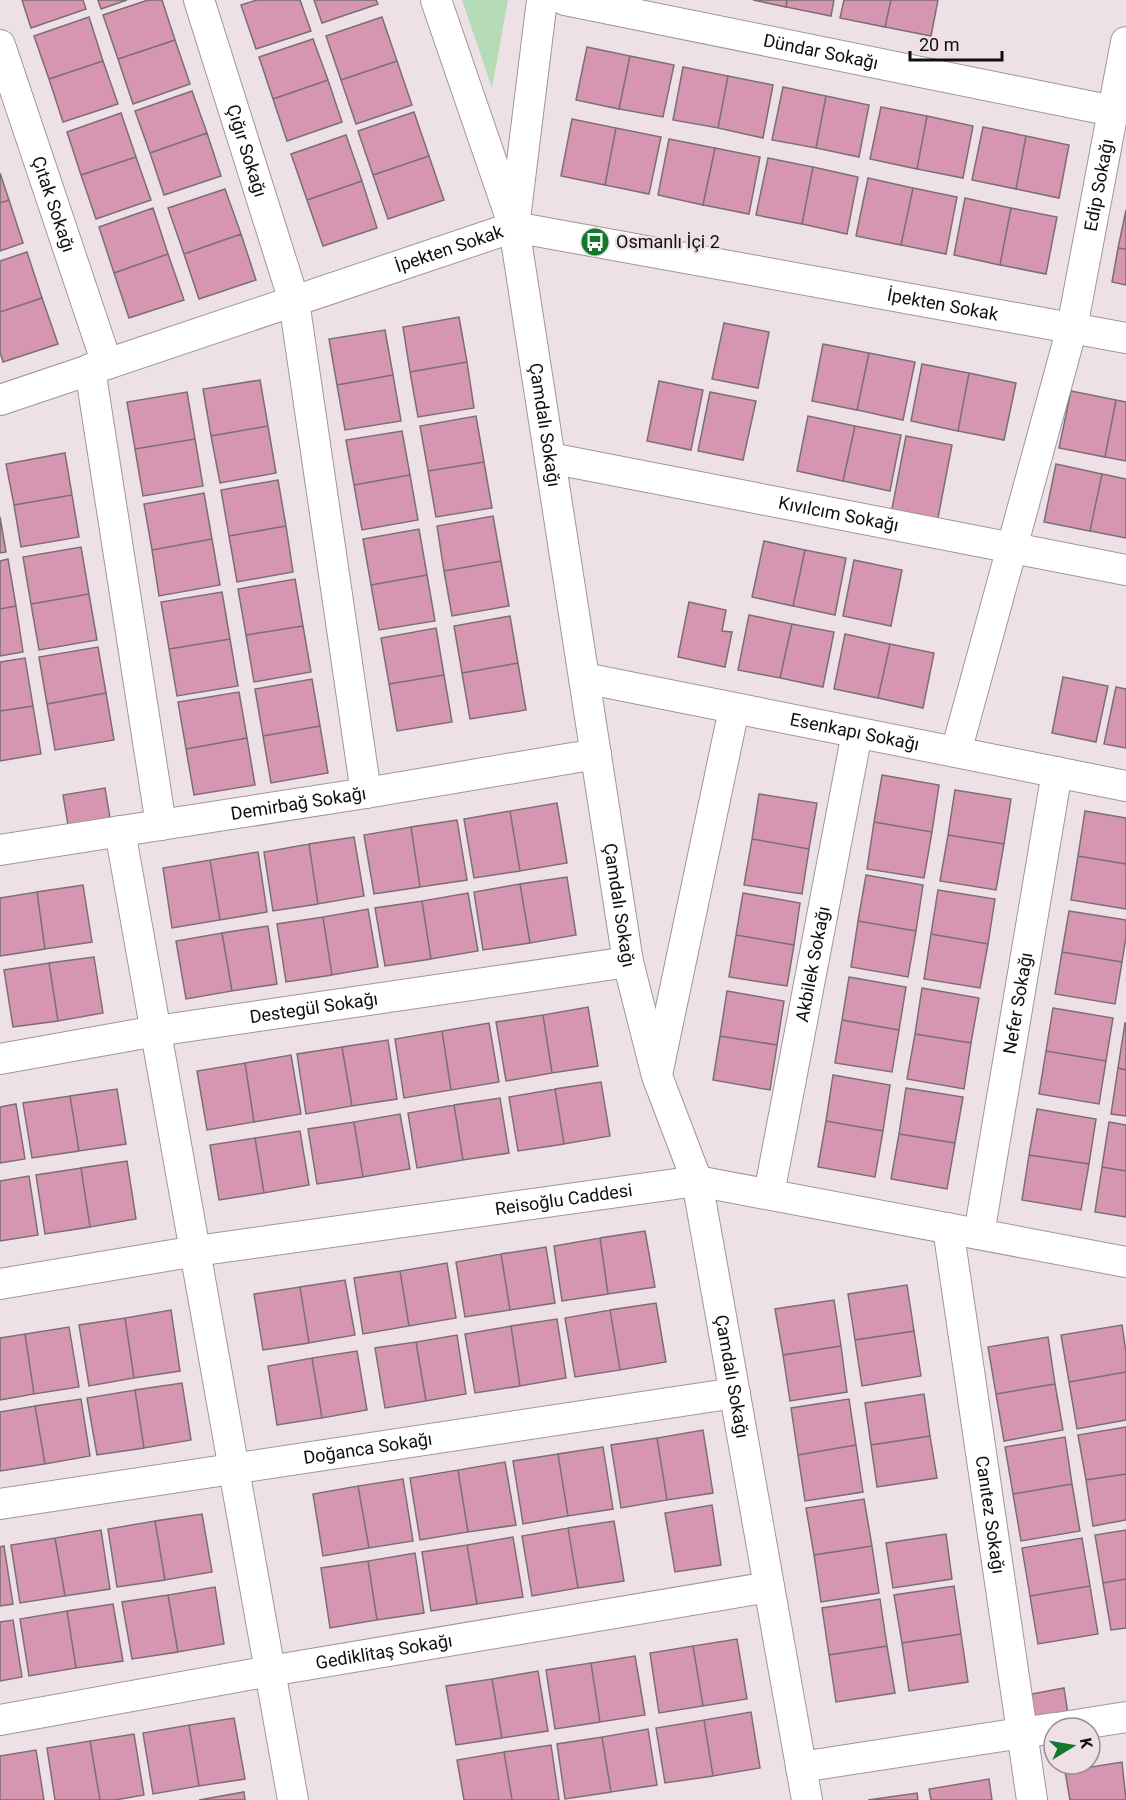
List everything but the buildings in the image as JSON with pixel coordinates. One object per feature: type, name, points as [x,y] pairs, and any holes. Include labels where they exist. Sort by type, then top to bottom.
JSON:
[{"type":"street","name":"Çığır Sokağı","points":[[199,0],[294,301],[366,793]]},
{"type":"street","points":[[436,0],[514,227]]},
{"type":"street","name":"Çamdalı Sokağı","points":[[542,0],[514,227],[628,962],[657,1076],[698,1181],[801,1767],[803,1800]]},
{"type":"street","name":"Dündar Sokağı","points":[[565,0],[1113,111]]},
{"type":"street","name":"Edip Sokağı","points":[[956,752],[1072,328],[1126,42]]},
{"type":"street","name":"Çıtak Sokağı","points":[[0,45],[98,366],[161,825]]},
{"type":"street","name":"İpekten Sokak","points":[[0,400],[514,227],[1126,338]]},
{"type":"street","name":"Kıvılcım Sokağı","points":[[550,458],[1126,570]]},
{"type":"street","name":"Esenkapı Sokağı","points":[[584,678],[1126,786]]},
{"type":"street","points":[[657,1076],[734,709]]},
{"type":"street","name":"Akbilek Sokağı","points":[[769,1194],[856,733]]},
{"type":"street","name":"Demirbağ Sokağı","points":[[0,850],[366,793],[596,754]]},
{"type":"street","name":"Nefer Sokağı","points":[[979,1234],[1057,772]]},
{"type":"street","points":[[120,831],[292,1800]]},
{"type":"street","name":"Destegül Sokağı","points":[[0,1059],[156,1031],[628,962]]},
{"type":"street","name":"Reisoğlu Caddesi","points":[[0,1284],[196,1251],[698,1181],[1126,1262]]},
{"type":"street","name":"Canıtez Sokağı","points":[[948,1228],[1032,1800]]},
{"type":"street","name":"Doğanca Sokağı","points":[[0,1504],[735,1393]]},
{"type":"street","name":"Gediklitaş Sokağı","points":[[0,1720],[270,1671],[769,1587]]},
{"type":"street","points":[[1102,1721],[1126,1717]]},
{"type":"street","points":[[801,1767],[1042,1730]]},
{"type":"green space","points":[[462,0],[508,0],[492,88]]},
{"type":"place","name":"Osmanlı İçi 2","points":[[595,242]]}]
